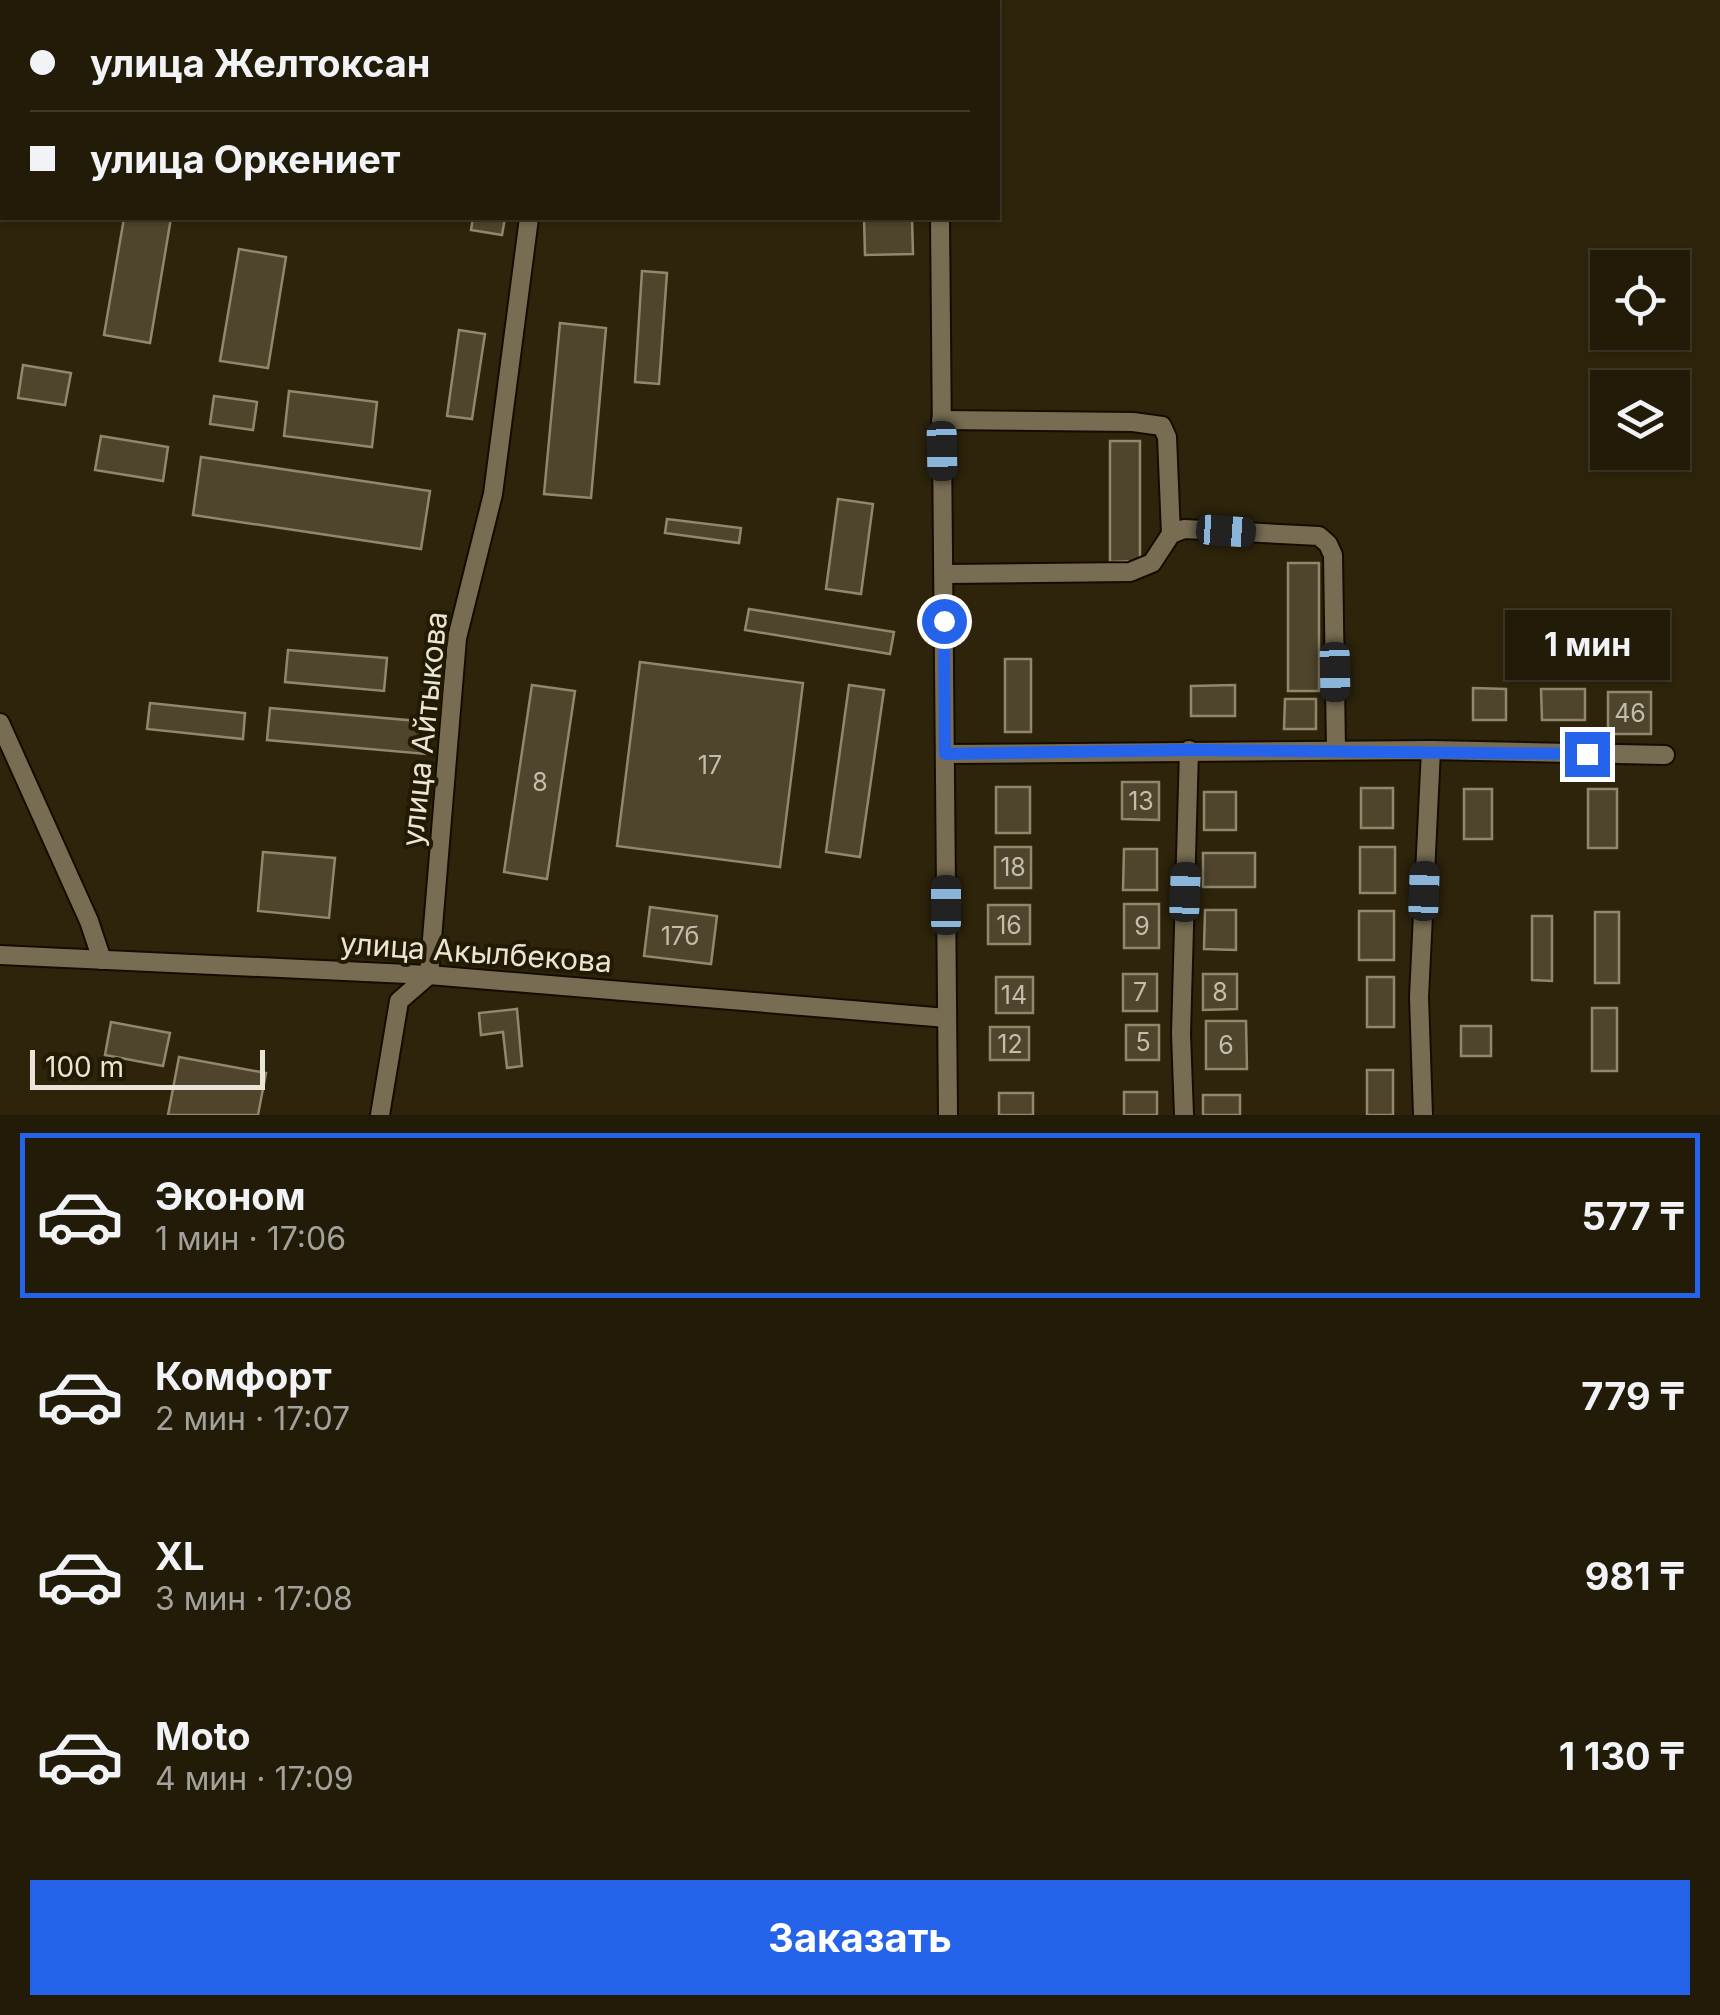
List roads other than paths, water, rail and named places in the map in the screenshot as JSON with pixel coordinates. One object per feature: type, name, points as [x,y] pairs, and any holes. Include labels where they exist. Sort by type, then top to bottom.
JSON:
[{"type":"street","name":"улица Айтыкова","points":[[429,976],[456,638],[493,494],[530,220]]},
{"type":"street","points":[[940,220],[948,1115]]},
{"type":"street","points":[[941,420],[1133,422],[1162,426],[1166,437],[1171,534],[1152,563],[1130,572],[945,574]]},
{"type":"street","points":[[1171,534],[1194,529],[1319,536],[1328,544],[1333,555],[1336,750]]},
{"type":"street","points":[[0,723],[102,960]]},
{"type":"street","points":[[1184,1115],[1180,1034],[1189,750]]},
{"type":"street","points":[[945,754],[1430,750],[1666,756]]},
{"type":"street","points":[[1423,1115],[1420,997],[1430,750]]},
{"type":"street","name":"улица Акылбекова","points":[[0,955],[429,976],[948,1018]]},
{"type":"street","points":[[380,1115],[399,1001],[429,976]]}]
